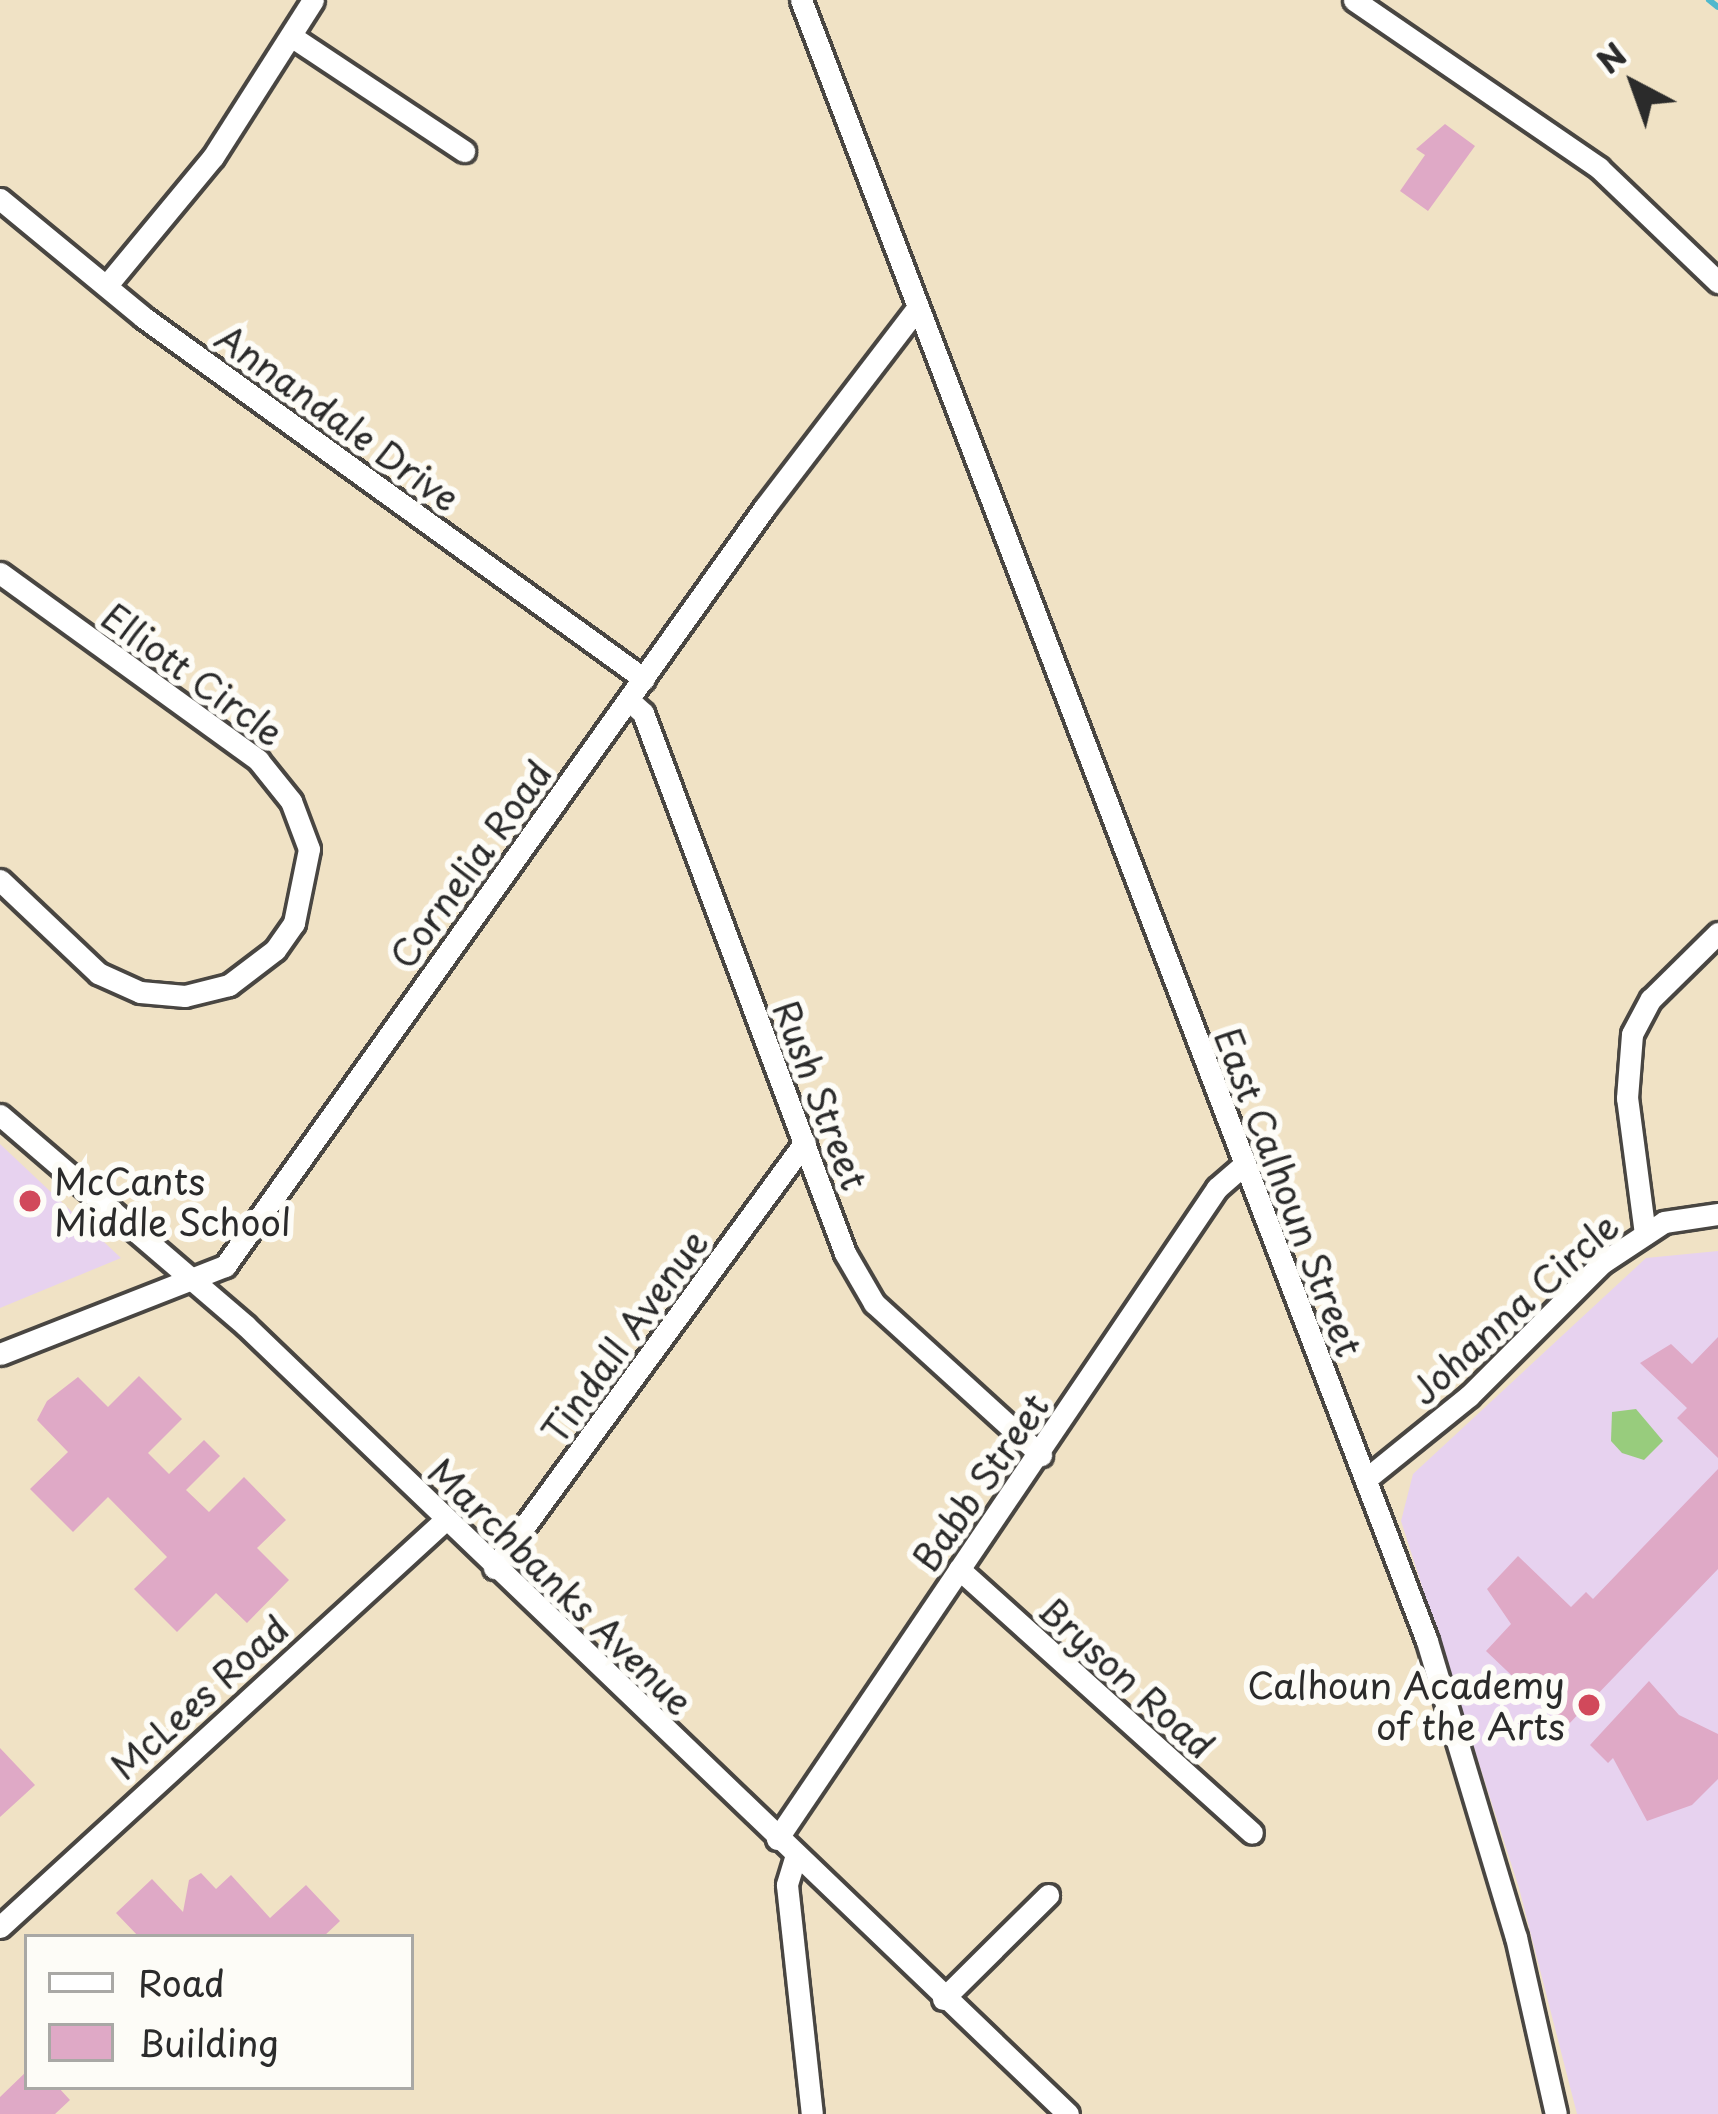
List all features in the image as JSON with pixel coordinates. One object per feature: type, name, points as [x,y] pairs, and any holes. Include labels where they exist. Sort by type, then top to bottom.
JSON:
[{"type":"street","points":[[107,285],[213,157],[314,0]]},
{"type":"street","name":"East Calhoun Street","points":[[801,0],[1441,1686],[1516,1937],[1556,2114]]},
{"type":"street","points":[[1354,0],[1599,168],[1718,282]]},
{"type":"street","points":[[291,36],[464,151]]},
{"type":"street","name":"Annandale Drive","points":[[0,199],[107,285],[644,679]]},
{"type":"street","name":"Cornelia Road","points":[[0,1354],[124,1300],[192,1282],[225,1266],[644,679],[917,308]]},
{"type":"street","name":"Elliott Circle","points":[[0,573],[268,770],[292,801],[309,849],[294,922],[275,950],[230,985],[185,997],[140,992],[98,973],[0,880]]},
{"type":"street","name":"Rush Street","points":[[629,700],[643,712],[845,1253],[874,1303],[1041,1455]]},
{"type":"street","points":[[1645,1234],[1627,1054],[1651,999],[1718,933]]},
{"type":"street","name":"Marchbanks Avenue","points":[[0,1115],[192,1282],[1068,2114]]},
{"type":"street","name":"Tindall Avenue","points":[[494,1568],[805,1142]]},
{"type":"street","name":"Babb Street","points":[[777,1840],[1217,1188],[1242,1166]]},
{"type":"street","name":"Johanna Circle","points":[[1366,1479],[1468,1396],[1602,1263],[1664,1222],[1718,1214]]},
{"type":"street","name":"McLees Road","points":[[0,1928],[445,1520]]},
{"type":"street","name":"Bryson Road","points":[[959,1569],[1252,1833]]},
{"type":"street","points":[[795,1858],[787,1886],[812,2114]]},
{"type":"street","points":[[943,1999],[1048,1894]]},
{"type":"shaded area","name":"McCants Middle School","points":[[0,1144],[121,1258],[0,1308]]},
{"type":"shaded area","name":"Calhoun Academy of the Arts","points":[[1718,1251],[1718,2114],[1577,2114],[1519,1888],[1401,1521],[1413,1474],[1646,1258]]},
{"type":"green space","points":[[1636,1409],[1663,1441],[1644,1460],[1622,1453],[1611,1441],[1612,1412]]},
{"type":"building","points":[[1445,124],[1475,146],[1428,211],[1400,191],[1425,155],[1416,149]]},
{"type":"building","points":[[1718,1337],[1718,1458],[1677,1418],[1687,1408],[1640,1363],[1671,1344],[1692,1364]]},
{"type":"building","points":[[139,1376],[182,1419],[148,1453],[169,1474],[204,1440],[220,1456],[186,1490],[209,1512],[244,1477],[286,1520],[257,1548],[289,1580],[247,1623],[216,1593],[177,1632],[134,1589],[167,1557],[108,1497],[73,1532],[30,1489],[68,1452],[37,1420],[47,1401],[78,1377],[108,1407]]},
{"type":"building","points":[[1718,1469],[1718,1569],[1566,1727],[1486,1651],[1511,1624],[1487,1589],[1518,1556],[1571,1607],[1586,1592],[1593,1599]]},
{"type":"building","points":[[1649,1681],[1679,1715],[1718,1734],[1718,1779],[1692,1805],[1647,1821],[1613,1758],[1608,1763],[1590,1745]]},
{"type":"building","points":[[0,1748],[35,1785],[0,1817]]},
{"type":"building","points":[[201,1873],[216,1889],[231,1875],[270,1918],[306,1885],[340,1921],[326,1934],[136,1934],[116,1913],[152,1879],[183,1912],[189,1880]]},
{"type":"building","points":[[24,2074],[24,2090],[61,2090],[70,2100],[55,2114],[0,2114],[0,2097]]},
{"type":"waterway","points":[[1709,0],[1718,7]]},
{"type":"place","name":"McCants Middle School","points":[[30,1201]]},
{"type":"place","name":"Calhoun Academy of the Arts","points":[[1589,1705]]}]
